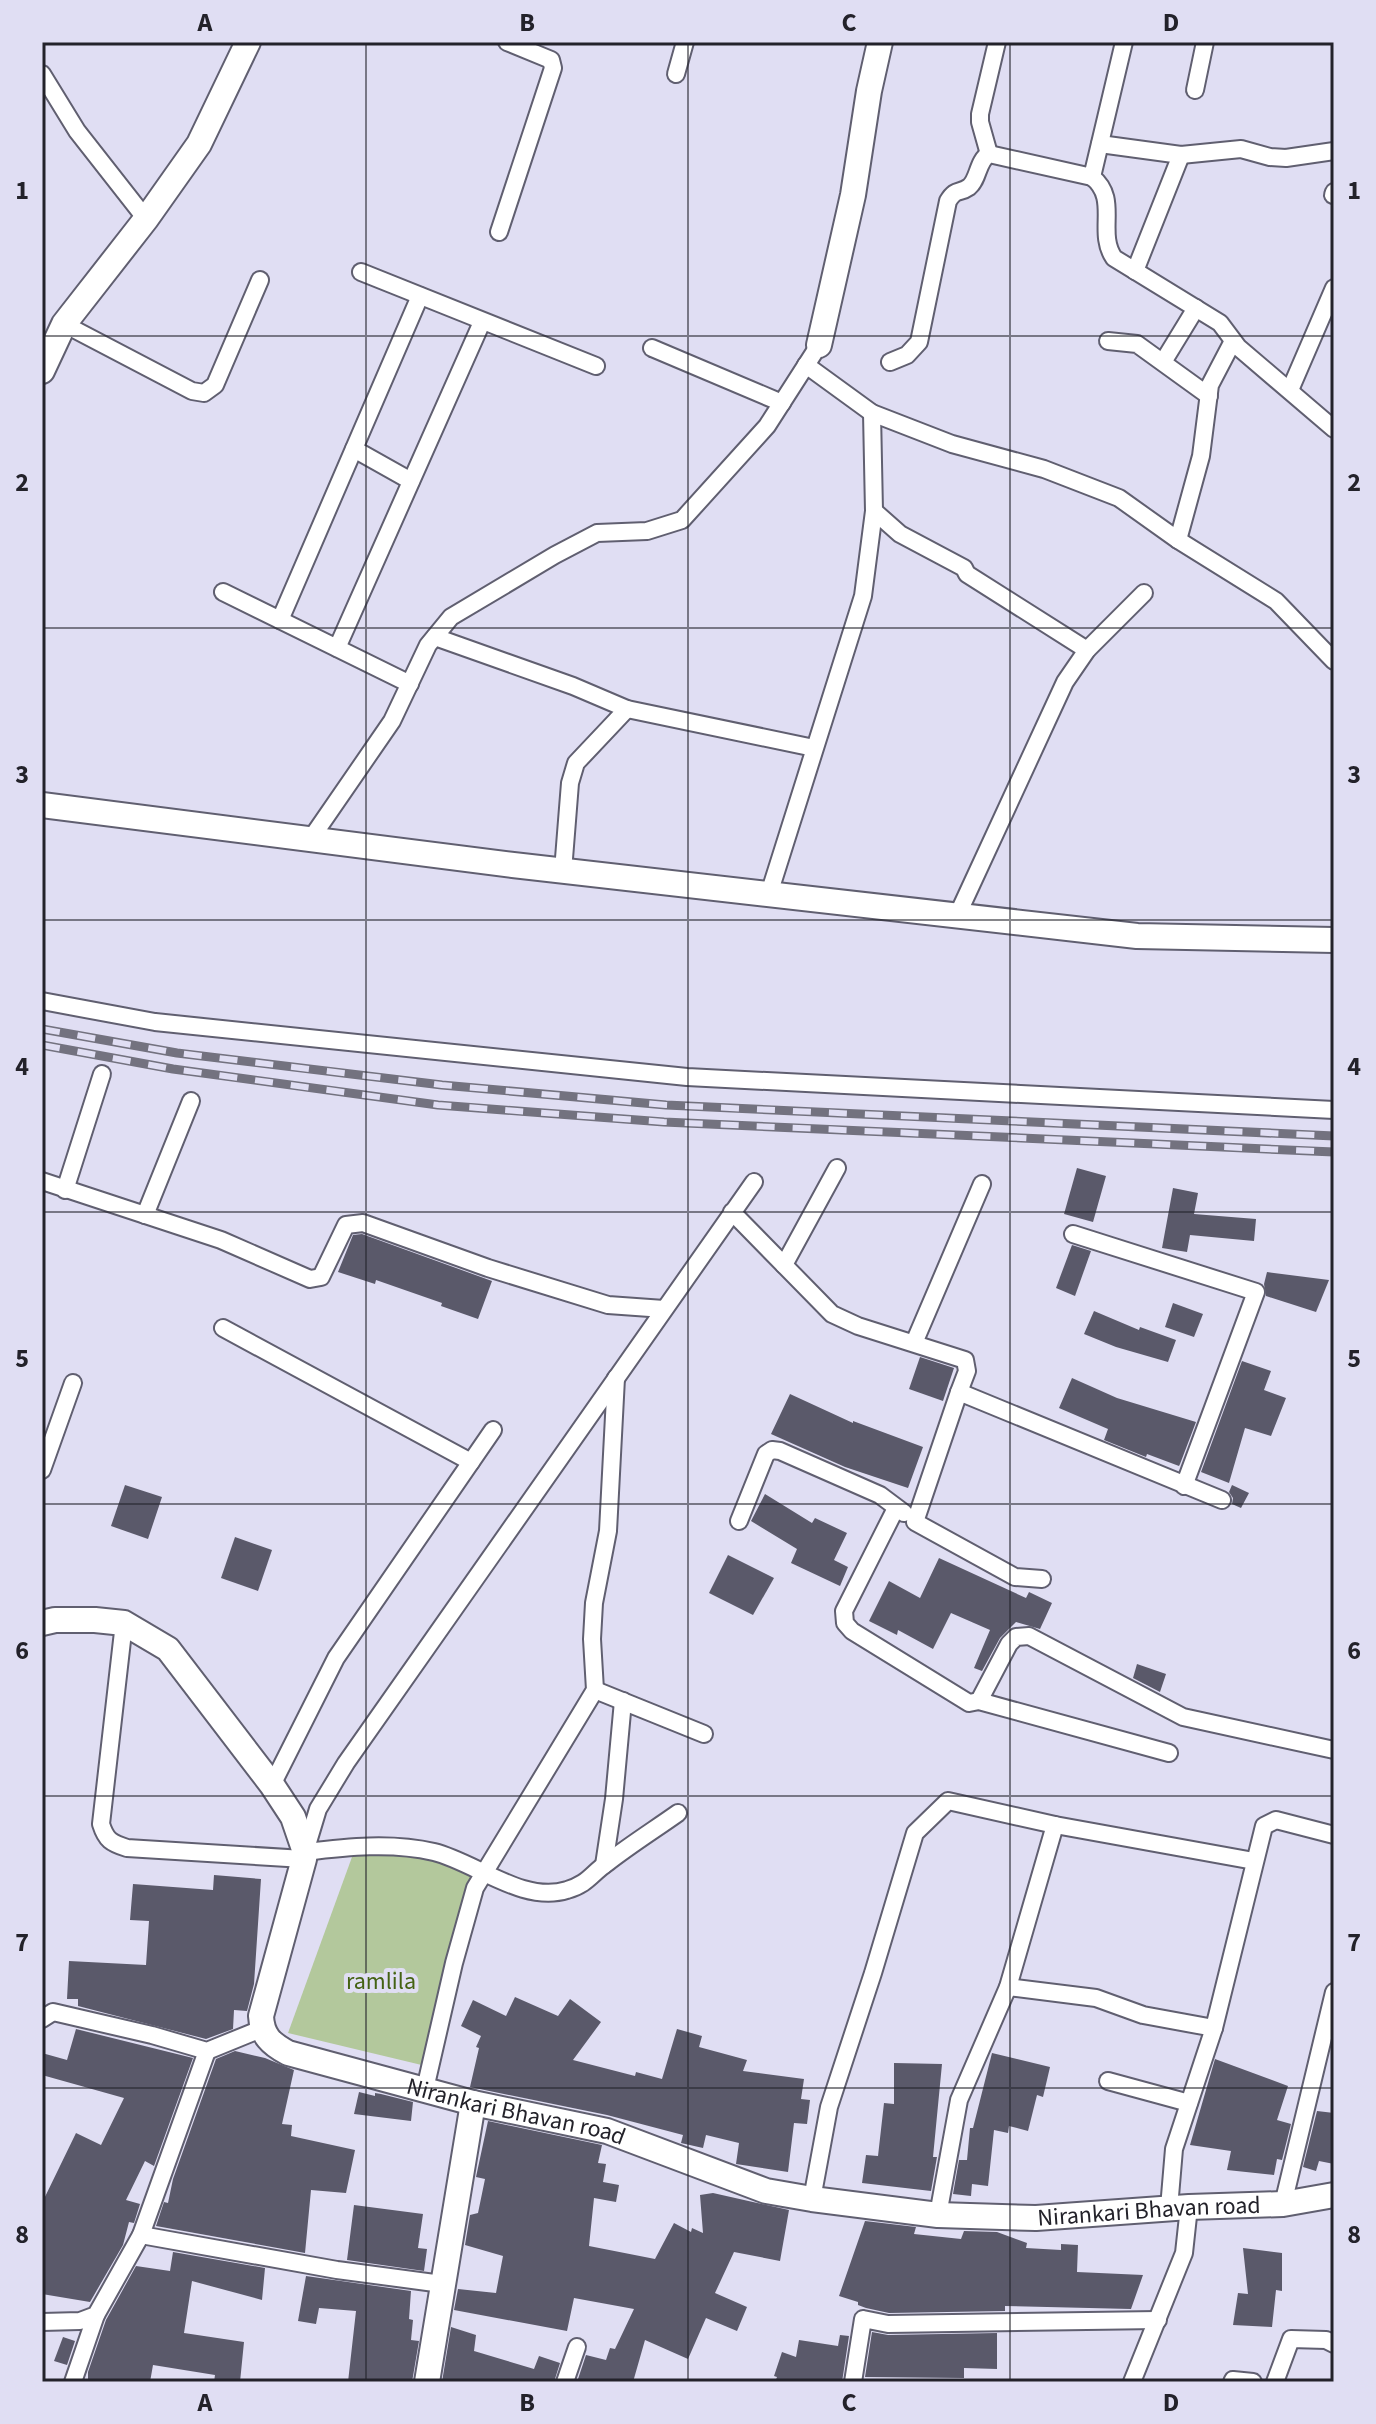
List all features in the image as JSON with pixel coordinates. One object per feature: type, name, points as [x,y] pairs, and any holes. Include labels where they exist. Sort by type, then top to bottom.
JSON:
[{"type":"street","points":[[42,371],[64,324],[146,219],[199,144],[248,42]]},
{"type":"street","points":[[499,232],[553,68],[551,60],[541,54],[507,42]]},
{"type":"street","points":[[676,74],[685,42]]},
{"type":"street","points":[[310,840],[392,721],[428,645],[451,617],[597,533],[647,531],[682,520],[767,426],[813,355],[853,195],[880,42]]},
{"type":"street","points":[[989,154],[980,114],[997,42]]},
{"type":"street","points":[[1092,177],[1124,42]]},
{"type":"street","points":[[1195,90],[1205,42]]},
{"type":"street","points":[[42,74],[77,131],[146,219]]},
{"type":"street","points":[[1100,144],[1181,155],[1241,149],[1286,158],[1334,151]]},
{"type":"street","points":[[890,362],[907,355],[919,342],[948,201],[956,191],[968,188],[983,157],[989,154],[1092,177],[1100,183],[1107,199],[1108,249],[1114,258],[1220,323],[1233,341],[1334,429]]},
{"type":"street","points":[[1135,271],[1181,155]]},
{"type":"street","points":[[361,272],[596,366]]},
{"type":"street","points":[[64,324],[192,391],[204,393],[215,385],[260,280]]},
{"type":"street","points":[[1290,390],[1334,288]]},
{"type":"street","points":[[280,620],[420,296]]},
{"type":"street","points":[[1163,362],[1196,308]]},
{"type":"street","points":[[337,648],[482,322]]},
{"type":"street","points":[[1317,332],[1334,336]]},
{"type":"street","points":[[1108,341],[1137,344],[1209,396]]},
{"type":"street","points":[[1178,540],[1201,456],[1214,374],[1233,341]]},
{"type":"street","points":[[652,348],[782,403]]},
{"type":"street","points":[[813,355],[872,413],[952,444],[1044,469],[1119,498],[1178,540],[1276,601],[1334,661]]},
{"type":"street","points":[[769,894],[863,596],[874,511],[872,413]]},
{"type":"street","points":[[354,449],[411,481]]},
{"type":"street","points":[[874,511],[900,534],[964,568],[967,574],[1087,650]]},
{"type":"street","points":[[223,592],[410,684]]},
{"type":"street","points":[[957,916],[1065,682],[1087,650],[1144,593]]},
{"type":"street","points":[[435,637],[573,686],[627,709],[814,748]]},
{"type":"street","points":[[563,871],[570,783],[576,763],[627,709]]},
{"type":"street","points":[[42,805],[563,871],[1137,936],[1334,940]]},
{"type":"street","points":[[42,1001],[155,1022],[687,1077],[1334,1110]]},
{"type":"street","points":[[65,1190],[102,1074]]},
{"type":"street","points":[[145,1215],[191,1101]]},
{"type":"street","points":[[784,1265],[837,1168]]},
{"type":"street","points":[[42,1181],[221,1240],[310,1279],[321,1277],[346,1225],[363,1223],[488,1268],[608,1305],[664,1309]]},
{"type":"street","points":[[42,2019],[53,2012],[207,2051],[261,2029],[261,2016],[318,1809],[346,1763],[754,1182]]},
{"type":"street","points":[[914,1343],[982,1184]]},
{"type":"street","points":[[732,1212],[832,1314],[858,1326],[965,1360],[967,1371],[915,1522]]},
{"type":"street","points":[[1073,1234],[1256,1292],[1184,1486]]},
{"type":"street","points":[[223,1328],[471,1462]]},
{"type":"street","points":[[425,2089],[475,1888],[595,1690],[594,1603],[608,1531],[616,1377]]},
{"type":"street","points":[[42,1470],[73,1383]]},
{"type":"street","points":[[959,1392],[1222,1500]]},
{"type":"street","points":[[272,1785],[336,1658],[493,1430]]},
{"type":"street","points":[[739,1521],[766,1454],[772,1450],[780,1451],[880,1495],[915,1522],[1015,1577],[1042,1579]]},
{"type":"street","points":[[896,1508],[844,1611],[845,1623],[852,1631],[969,1703],[979,1701],[1169,1753]]},
{"type":"street","points":[[42,1623],[82,1620],[124,1623],[168,1649],[272,1785],[293,1817],[304,1856]]},
{"type":"street","points":[[124,1623],[101,1824],[111,1843],[127,1848],[304,1856],[356,1846],[405,1848],[436,1852],[483,1874],[540,1893],[565,1891],[591,1880],[604,1865],[678,1813]]},
{"type":"street","points":[[979,1701],[1009,1644],[1016,1637],[1029,1636],[1183,1717],[1334,1750]]},
{"type":"street","points":[[595,1690],[704,1734]]},
{"type":"street","points":[[604,1865],[623,1701]]},
{"type":"street","points":[[812,2199],[829,2107],[915,1833],[948,1801],[1055,1825],[1254,1861]]},
{"type":"street","points":[[1132,2382],[1184,2253],[1174,2149],[1214,2028],[1264,1826],[1276,1820],[1334,1835]]},
{"type":"street","points":[[938,2215],[959,2100],[1008,1987],[1055,1825]]},
{"type":"street","points":[[1008,1987],[1096,1998],[1143,2015],[1214,2028]]},
{"type":"street","points":[[1283,2204],[1334,1993]]},
{"type":"street","name":"Nirankari Bhavan road","points":[[261,2029],[268,2040],[288,2053],[473,2103],[607,2131],[766,2191],[812,2199],[938,2215],[1036,2218],[1283,2204],[1334,2195]]},
{"type":"street","points":[[73,2382],[96,2315],[141,2235],[207,2051]]},
{"type":"street","points":[[1108,2081],[1189,2103]]},
{"type":"street","points":[[427,2382],[473,2103]]},
{"type":"street","points":[[141,2235],[337,2270],[442,2284]]},
{"type":"street","points":[[42,2322],[80,2321],[96,2315]]},
{"type":"street","points":[[853,2382],[863,2319],[888,2324],[1158,2320]]},
{"type":"street","points":[[1275,2382],[1291,2339],[1326,2340],[1334,2344]]},
{"type":"street","points":[[565,2382],[577,2347]]},
{"type":"street","points":[[1232,2382],[1253,2382]]},
{"type":"green space","name":"ramlila","points":[[356,1846],[436,1852],[483,1874],[430,2067],[288,2033]]},
{"type":"building","points":[[1077,1168],[1106,1176],[1093,1222],[1064,1214]]},
{"type":"building","points":[[1173,1188],[1198,1193],[1194,1214],[1256,1219],[1254,1241],[1190,1235],[1187,1252],[1162,1248]]},
{"type":"building","points":[[362,1234],[492,1281],[478,1319],[376,1280],[375,1284],[338,1272],[353,1235]]},
{"type":"building","points":[[1072,1245],[1091,1251],[1075,1296],[1056,1288]]},
{"type":"building","points":[[1267,1272],[1329,1280],[1316,1312],[1266,1296],[1264,1284]]},
{"type":"building","points":[[1173,1303],[1203,1314],[1194,1337],[1165,1327]]},
{"type":"building","points":[[1094,1311],[1139,1330],[1140,1327],[1176,1340],[1168,1362],[1084,1334]]},
{"type":"building","points":[[920,1357],[954,1368],[943,1401],[909,1389]]},
{"type":"building","points":[[1242,1361],[1271,1371],[1264,1390],[1286,1398],[1271,1436],[1245,1428],[1229,1483],[1201,1472]]},
{"type":"building","points":[[1072,1378],[1117,1398],[1196,1422],[1179,1466],[1104,1440],[1108,1429],[1059,1408]]},
{"type":"building","points":[[790,1394],[853,1423],[923,1447],[908,1488],[845,1467],[771,1434]]},
{"type":"building","points":[[125,1485],[162,1497],[148,1539],[111,1526]]},
{"type":"building","points":[[1232,1485],[1249,1493],[1241,1508],[1232,1504],[1233,1498],[1229,1492]]},
{"type":"building","points":[[765,1494],[812,1523],[815,1518],[847,1533],[834,1560],[848,1567],[840,1586],[791,1563],[797,1549],[751,1521]]},
{"type":"building","points":[[235,1537],[272,1550],[258,1591],[221,1578]]},
{"type":"building","points":[[728,1555],[774,1578],[753,1615],[709,1593]]},
{"type":"building","points":[[939,1558],[1026,1598],[1029,1592],[1052,1603],[1040,1629],[1016,1622],[1000,1638],[982,1671],[974,1668],[990,1630],[951,1613],[933,1649],[898,1630],[897,1635],[869,1621],[889,1581],[920,1598]]},
{"type":"building","points":[[1137,1664],[1166,1674],[1160,1692],[1133,1678]]},
{"type":"building","points":[[214,1875],[261,1879],[254,1984],[247,2011],[234,2010],[233,2029],[206,2039],[78,2006],[78,1999],[67,1999],[69,1961],[146,1965],[149,1921],[130,1920],[133,1884],[213,1890]]},
{"type":"building","points":[[515,1997],[558,2016],[570,1999],[601,2022],[573,2060],[635,2076],[636,2072],[662,2079],[677,2029],[702,2036],[699,2047],[747,2060],[743,2071],[804,2079],[801,2099],[810,2100],[807,2124],[794,2123],[788,2172],[736,2164],[739,2143],[706,2135],[703,2148],[681,2143],[683,2135],[607,2115],[470,2087],[479,2048],[476,2047],[481,2036],[461,2026],[473,2000],[506,2016]]},
{"type":"building","points":[[76,2029],[193,2058],[154,2166],[145,2161],[126,2200],[140,2204],[134,2223],[129,2222],[123,2245],[90,2302],[42,2294],[42,2203],[76,2133],[101,2145],[124,2098],[42,2075],[42,2053],[67,2060]]},
{"type":"building","points":[[235,2051],[265,2058],[294,2070],[282,2124],[292,2125],[291,2136],[355,2150],[346,2193],[311,2190],[305,2253],[156,2226],[164,2202],[168,2203],[173,2179],[216,2059]]},
{"type":"building","points":[[992,2053],[1050,2067],[1043,2097],[1037,2095],[1028,2131],[1009,2126],[1008,2133],[994,2130],[988,2186],[972,2184],[971,2196],[953,2194],[959,2160],[967,2160],[970,2128],[973,2128]]},
{"type":"building","points":[[1215,2059],[1288,2086],[1277,2120],[1291,2124],[1282,2160],[1277,2159],[1274,2175],[1227,2170],[1231,2151],[1190,2145]]},
{"type":"building","points":[[894,2063],[942,2064],[933,2157],[937,2157],[931,2191],[862,2183],[866,2155],[878,2156],[884,2103],[894,2104]]},
{"type":"building","points":[[359,2092],[413,2102],[411,2121],[354,2114]]},
{"type":"building","points":[[1317,2111],[1334,2113],[1334,2164],[1319,2161],[1316,2171],[1303,2167]]},
{"type":"building","points":[[488,2121],[602,2145],[598,2163],[606,2164],[603,2182],[619,2185],[616,2202],[594,2198],[589,2246],[655,2259],[674,2223],[691,2232],[692,2228],[703,2233],[700,2195],[713,2193],[789,2210],[780,2261],[734,2252],[715,2293],[747,2307],[737,2331],[706,2318],[688,2359],[645,2340],[633,2382],[577,2382],[586,2355],[606,2360],[610,2348],[615,2349],[634,2309],[574,2298],[567,2331],[454,2310],[458,2289],[496,2293],[503,2256],[465,2245],[470,2215],[478,2213],[485,2179],[476,2177]]},
{"type":"building","points":[[354,2205],[423,2214],[418,2248],[427,2249],[424,2271],[347,2260]]},
{"type":"building","points":[[865,2221],[916,2227],[914,2234],[961,2239],[964,2231],[997,2232],[1027,2243],[1026,2248],[1061,2250],[1061,2244],[1078,2245],[1077,2272],[1143,2275],[1131,2309],[1005,2306],[1005,2311],[889,2313],[866,2308],[839,2296]]},
{"type":"building","points":[[1243,2248],[1282,2253],[1282,2291],[1276,2290],[1272,2327],[1233,2325],[1238,2293],[1248,2294]]},
{"type":"building","points":[[173,2252],[265,2268],[262,2300],[192,2281],[184,2333],[244,2342],[240,2382],[214,2382],[215,2375],[153,2365],[150,2382],[88,2382],[88,2372],[106,2320],[136,2266],[170,2271]]},
{"type":"building","points":[[306,2276],[411,2291],[411,2340],[419,2341],[412,2382],[348,2382],[356,2311],[319,2308],[316,2324],[298,2321]]},
{"type":"building","points":[[451,2327],[476,2335],[474,2351],[534,2369],[539,2356],[560,2363],[554,2382],[442,2382]]},
{"type":"building","points":[[872,2332],[888,2335],[997,2333],[997,2369],[964,2368],[964,2378],[865,2377]]},
{"type":"building","points":[[840,2335],[849,2336],[842,2382],[775,2382],[782,2352],[796,2357],[799,2340],[838,2346]]},
{"type":"building","points":[[63,2337],[75,2341],[67,2365],[54,2361]]},
{"type":"railway","points":[[42,1029],[177,1053],[442,1085],[666,1105],[1334,1136]]},
{"type":"railway","points":[[42,1045],[173,1069],[438,1105],[664,1122],[1334,1152]]}]
